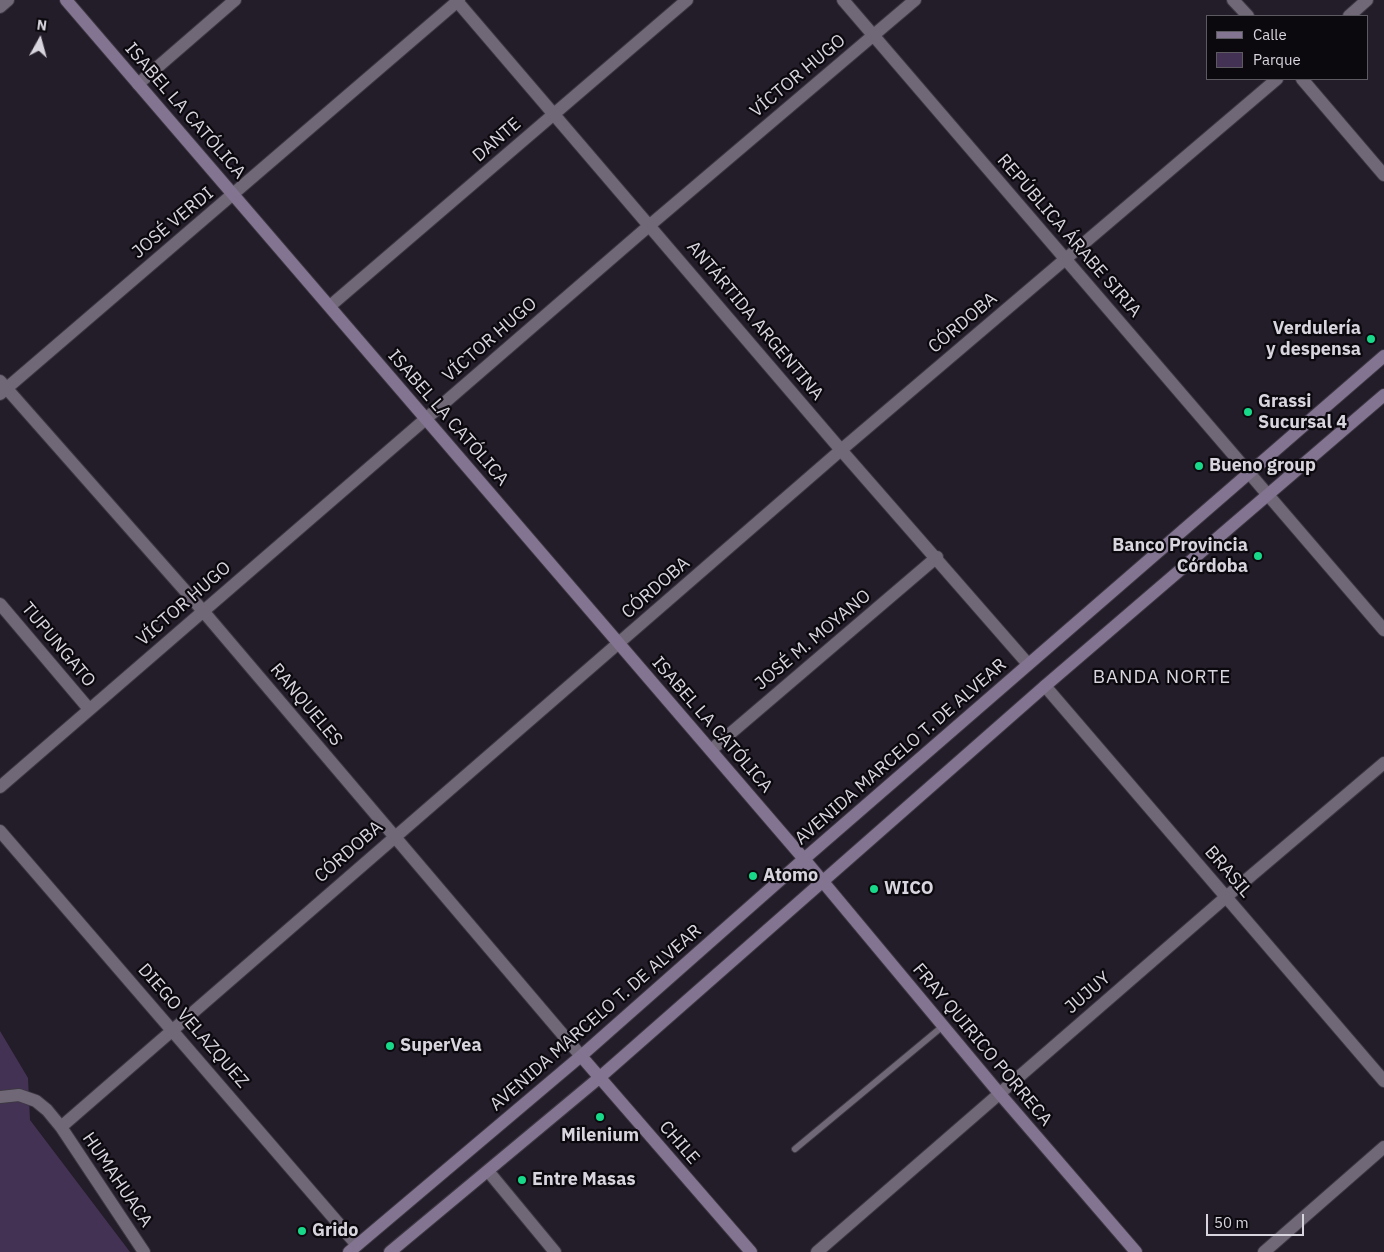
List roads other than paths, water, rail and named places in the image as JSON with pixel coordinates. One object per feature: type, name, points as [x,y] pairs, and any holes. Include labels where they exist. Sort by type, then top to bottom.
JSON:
[{"type":"main road","name":"ISABEL LA CATÓLICA","points":[[66,0],[804,859]]},
{"type":"main road","name":"AVENIDA MARCELO T. DE ALVEAR","points":[[353,1248],[581,1056],[804,859],[1384,356]]},
{"type":"main road","points":[[390,1252],[599,1078],[1045,686],[1384,395]]},
{"type":"main road","name":"FRAY QUIRICO PORRECA","points":[[804,859],[999,1093],[1136,1252]]},
{"type":"main road","name":"CHILE","points":[[581,1056],[752,1252]]},
{"type":"street","points":[[0,7],[8,0]]},
{"type":"street","points":[[138,84],[235,0]]},
{"type":"street","name":"DANTE","points":[[330,306],[687,0]]},
{"type":"street","name":"REPÚBLICA ÁRABE SIRIA","points":[[843,0],[1384,630]]},
{"type":"street","name":"VÍCTOR HUGO","points":[[0,787],[89,708],[914,0]]},
{"type":"street","points":[[1233,0],[1247,15]]},
{"type":"street","points":[[1350,15],[1367,0]]},
{"type":"street","name":"ANTÁRTIDA ARGENTINA","points":[[458,1],[841,450],[937,557],[1028,664]]},
{"type":"street","name":"JOSÉ VERDI","points":[[2,388],[233,194],[458,1]]},
{"type":"street","name":"CÓRDOBA","points":[[61,1127],[172,1028],[619,644],[841,450],[1276,80]]},
{"type":"street","points":[[1303,80],[1384,175]]},
{"type":"street","name":"RANQUELES","points":[[2,388],[202,611],[581,1056]]},
{"type":"street","name":"JOSÉ M. MOYANO","points":[[711,750],[937,557]]},
{"type":"street","name":"TUPUNGATO","points":[[0,604],[89,708]]},
{"type":"street","name":"BRASIL","points":[[1045,686],[1384,1081]]},
{"type":"street","name":"JUJUY","points":[[817,1252],[1226,897],[1384,763]]},
{"type":"street","name":"DIEGO VELAZQUEZ","points":[[0,831],[172,1028],[353,1248]]},
{"type":"street","name":"HUMAHUACA","points":[[0,1097],[19,1095],[36,1101],[47,1110],[61,1127],[144,1252]]},
{"type":"street","points":[[1264,1252],[1384,1147]]},
{"type":"street","points":[[488,1171],[555,1252]]},
{"type":"lane","points":[[795,1149],[943,1026]]},
{"type":"place","name":"Verdulería y despensa","points":[[1371,339]]},
{"type":"place","name":"Grassi Sucursal 4","points":[[1248,412]]},
{"type":"place","name":"Bueno group","points":[[1199,466]]},
{"type":"place","name":"Banco Provincia Córdoba","points":[[1258,556]]},
{"type":"place","name":"Atomo","points":[[753,876]]},
{"type":"place","name":"WICO","points":[[874,889]]},
{"type":"place","name":"SuperVea","points":[[390,1046]]},
{"type":"place","name":"Milenium","points":[[600,1117]]},
{"type":"place","name":"Entre Masas","points":[[522,1180]]},
{"type":"place","name":"Grido","points":[[302,1231]]},
{"type":"district","name":"BANDA NORTE","points":[[1162,678]]}]
